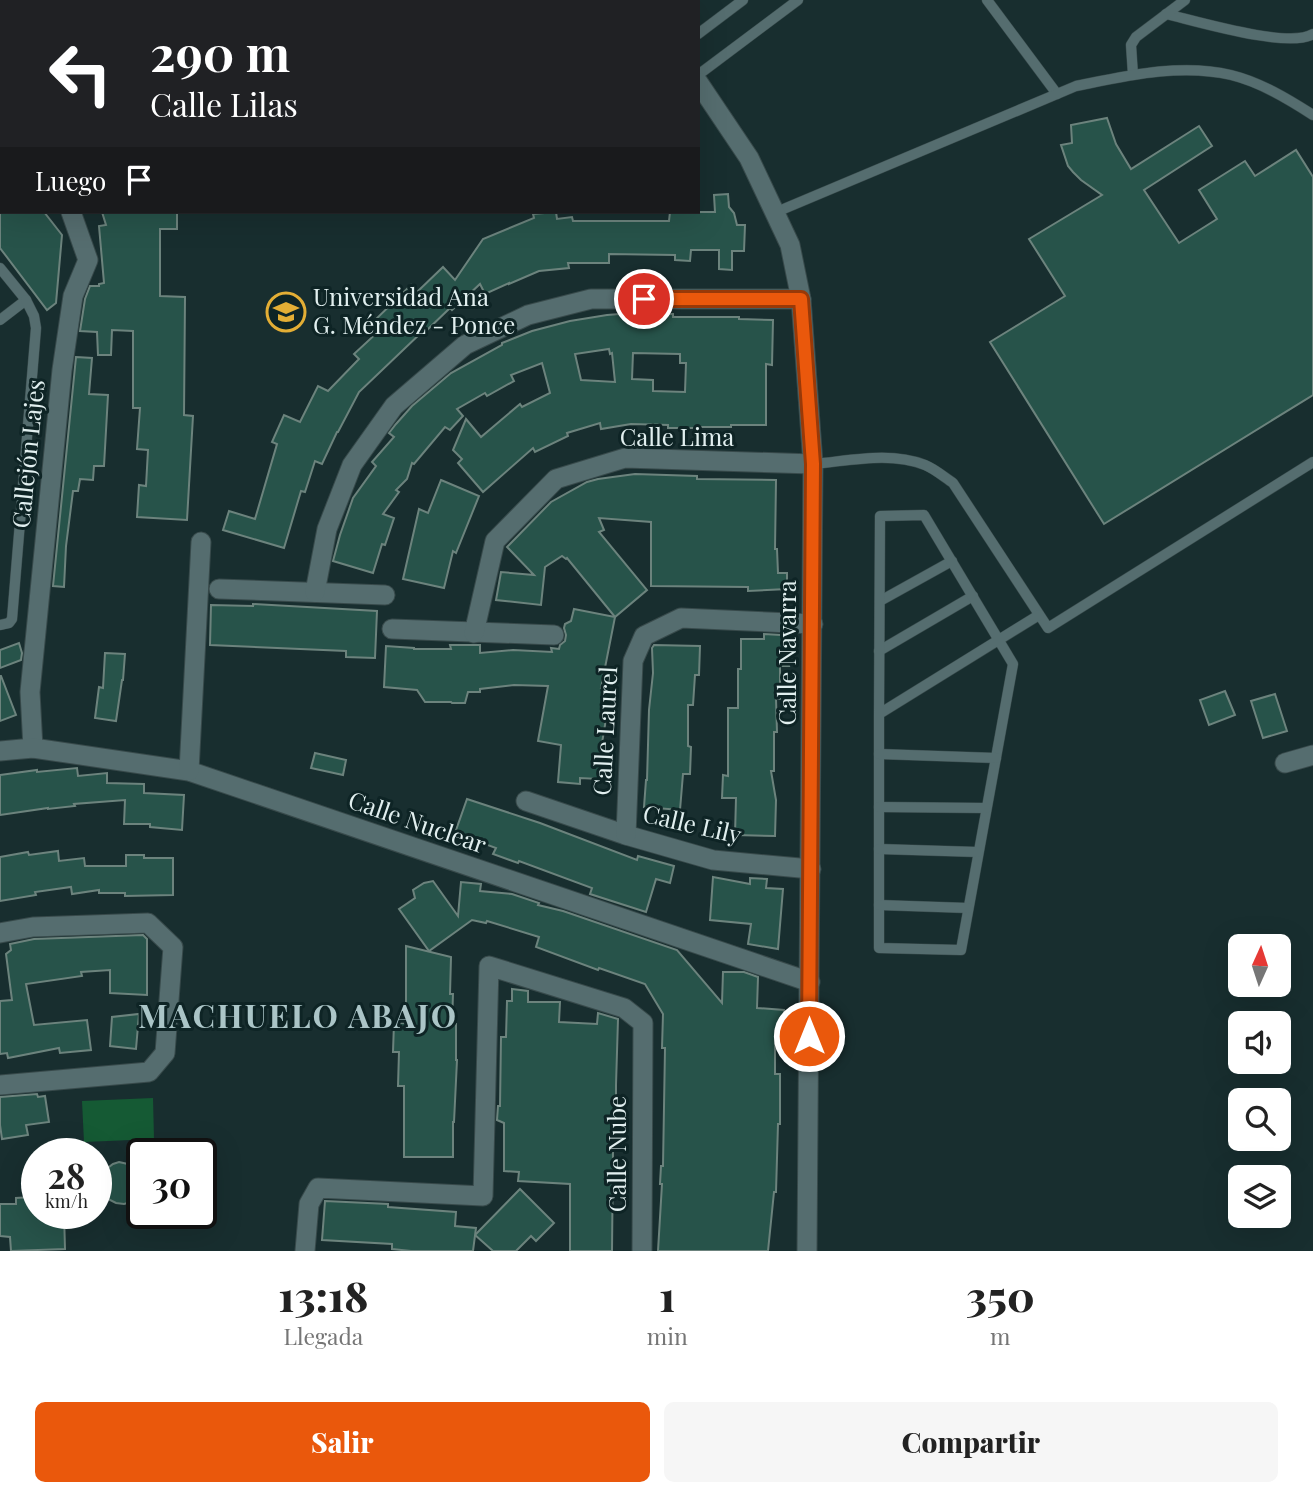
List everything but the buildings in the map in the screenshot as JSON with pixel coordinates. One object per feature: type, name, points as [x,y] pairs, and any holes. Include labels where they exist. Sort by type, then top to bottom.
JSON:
[{"type":"street","name":"Calle Navarra","points":[[700,85],[749,158],[790,245],[801,299],[813,464],[807,1251]]},
{"type":"street","name":"Callejón Lajes","points":[[33,748],[30,692],[62,370],[73,296],[88,260],[72,214]]},
{"type":"street","points":[[315,592],[327,529],[352,465],[394,406],[465,345],[528,315],[592,299],[801,299]]},
{"type":"street","name":"Calle Lima","points":[[474,633],[495,541],[556,479],[625,458],[813,464]]},
{"type":"street","points":[[189,771],[201,542]]},
{"type":"street","points":[[219,589],[385,595]]},
{"type":"street","name":"Calle Laurel","points":[[626,835],[633,661],[644,635],[681,618],[813,624]]},
{"type":"street","points":[[392,629],[554,635]]},
{"type":"street","name":"Calle Nuclear","points":[[0,751],[33,748],[189,771],[810,982]]},
{"type":"street","points":[[1285,763],[1313,755]]},
{"type":"street","name":"Calle Lily","points":[[526,801],[626,835],[713,860],[811,869]]},
{"type":"street","points":[[0,933],[33,928],[148,923],[173,947],[165,1053],[149,1072],[0,1084]]},
{"type":"street","name":"Calle Nube","points":[[305,1251],[309,1205],[318,1188],[483,1196],[489,966],[624,1008],[643,1023],[642,1251]]},
{"type":"lane","points":[[700,32],[743,0]]},
{"type":"lane","points":[[700,74],[798,0]]},
{"type":"lane","points":[[987,0],[1056,94]]},
{"type":"lane","points":[[1133,75],[1131,45],[1136,37],[1185,0]]},
{"type":"lane","points":[[1166,14],[1275,39],[1294,40],[1313,34]]},
{"type":"lane","points":[[774,213],[1076,86],[1133,75],[1167,71],[1205,71],[1232,75],[1266,88],[1313,116]]},
{"type":"lane","points":[[1302,108],[1313,100]]},
{"type":"lane","points":[[0,268],[26,300],[34,316],[36,328],[12,620],[0,625]]},
{"type":"lane","points":[[0,320],[26,300]]},
{"type":"lane","points":[[813,464],[877,458],[910,461],[936,471],[953,484],[1048,628],[1313,462]]},
{"type":"lane","points":[[924,515],[973,596],[1013,664],[961,950],[879,948],[880,516],[924,515]]},
{"type":"lane","points":[[880,601],[952,561]]},
{"type":"lane","points":[[879,651],[973,596]]},
{"type":"lane","points":[[879,714],[1039,615]]},
{"type":"lane","points":[[879,754],[996,758]]},
{"type":"lane","points":[[879,807],[986,808]]},
{"type":"lane","points":[[879,849],[978,852]]},
{"type":"lane","points":[[879,905],[968,908]]},
{"type":"green space","points":[[153,1098],[154,1138],[112,1141],[112,1138],[84,1138],[82,1101]]},
{"type":"place","name":"Universidad Ana G. Méndez - Ponce","points":[[286,312]]},
{"type":"district","name":"MACHUELO ABAJO","points":[[298,1017]]},
{"type":"route","points":[[644,299],[801,299],[813,464],[809,1036]]}]
